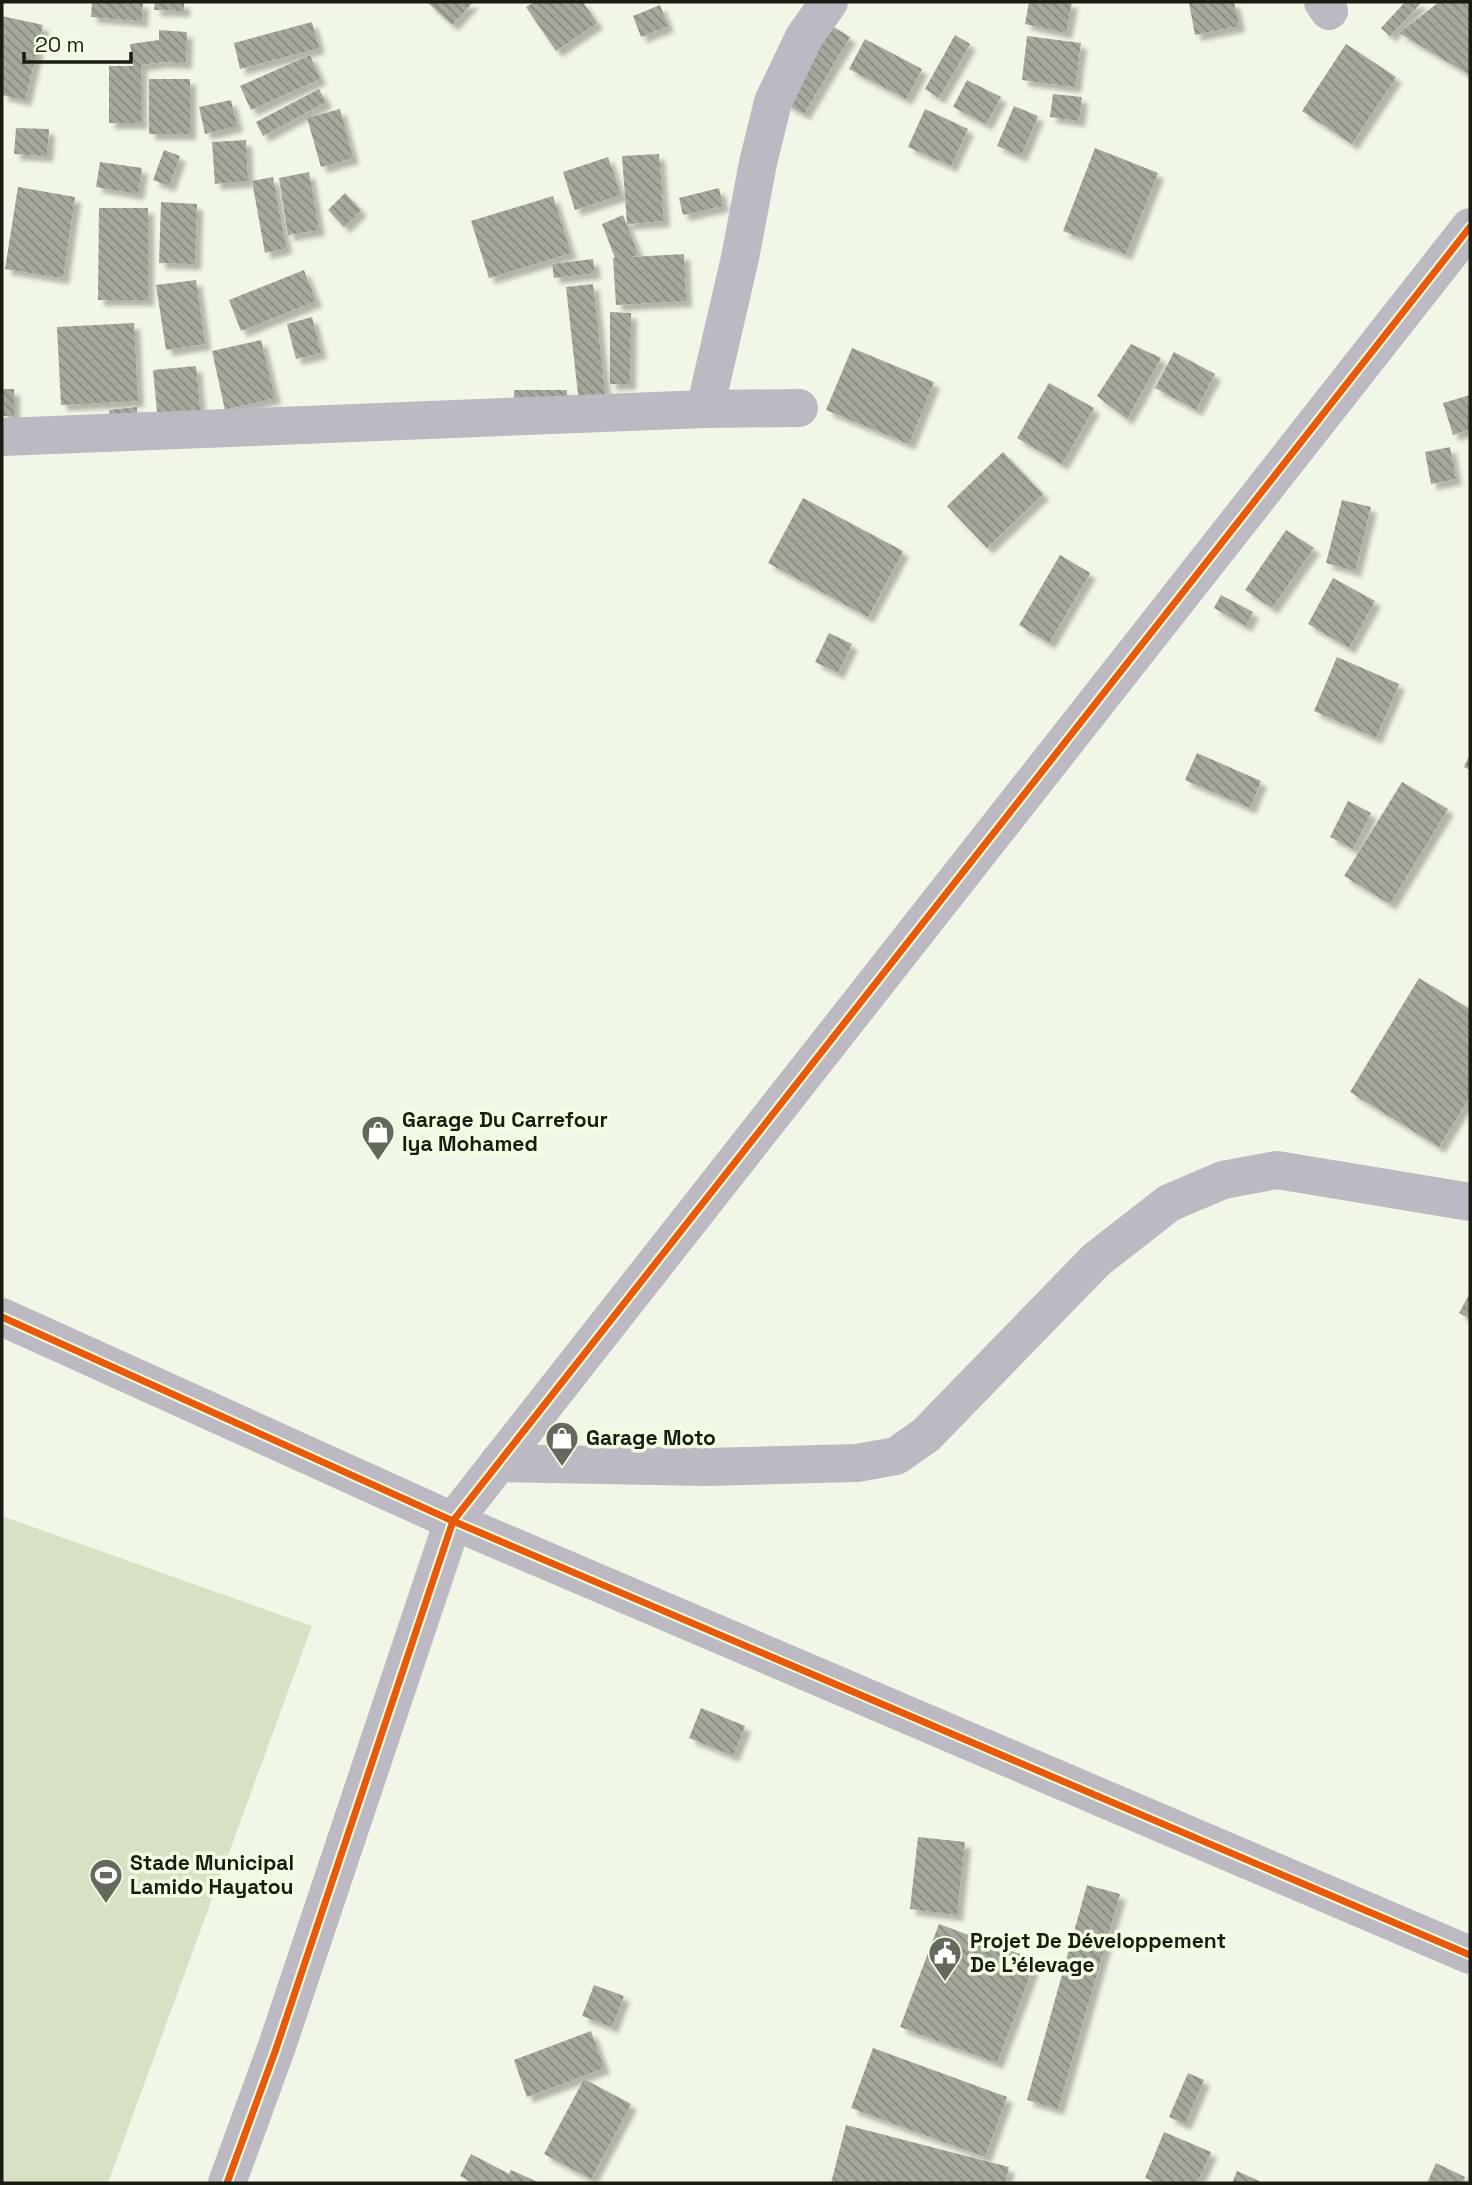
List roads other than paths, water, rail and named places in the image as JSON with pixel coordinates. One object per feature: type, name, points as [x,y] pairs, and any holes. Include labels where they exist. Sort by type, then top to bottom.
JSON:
[{"type":"street","points":[[705,409],[773,102],[804,37],[829,2]]},
{"type":"street","points":[[227,2183],[280,2036],[453,1521],[1470,228]]},
{"type":"street","points":[[2,437],[705,409],[799,408]]},
{"type":"street","points":[[498,1463],[707,1467],[858,1463],[896,1456],[926,1435],[1096,1260],[1169,1203],[1223,1180],[1277,1170],[1470,1202]]},
{"type":"street","points":[[2,1317],[453,1521],[1470,1955]]},
{"type":"place","name":"Garage Du Carrefour Iya Mohamed","points":[[378,1162]]},
{"type":"place","name":"Garage Moto","points":[[562,1468]]},
{"type":"place","name":"Stade Municipal Lamido Hayatou","points":[[106,1905]]},
{"type":"place","name":"Projet De Développement De L'élevage","points":[[945,1983]]}]
